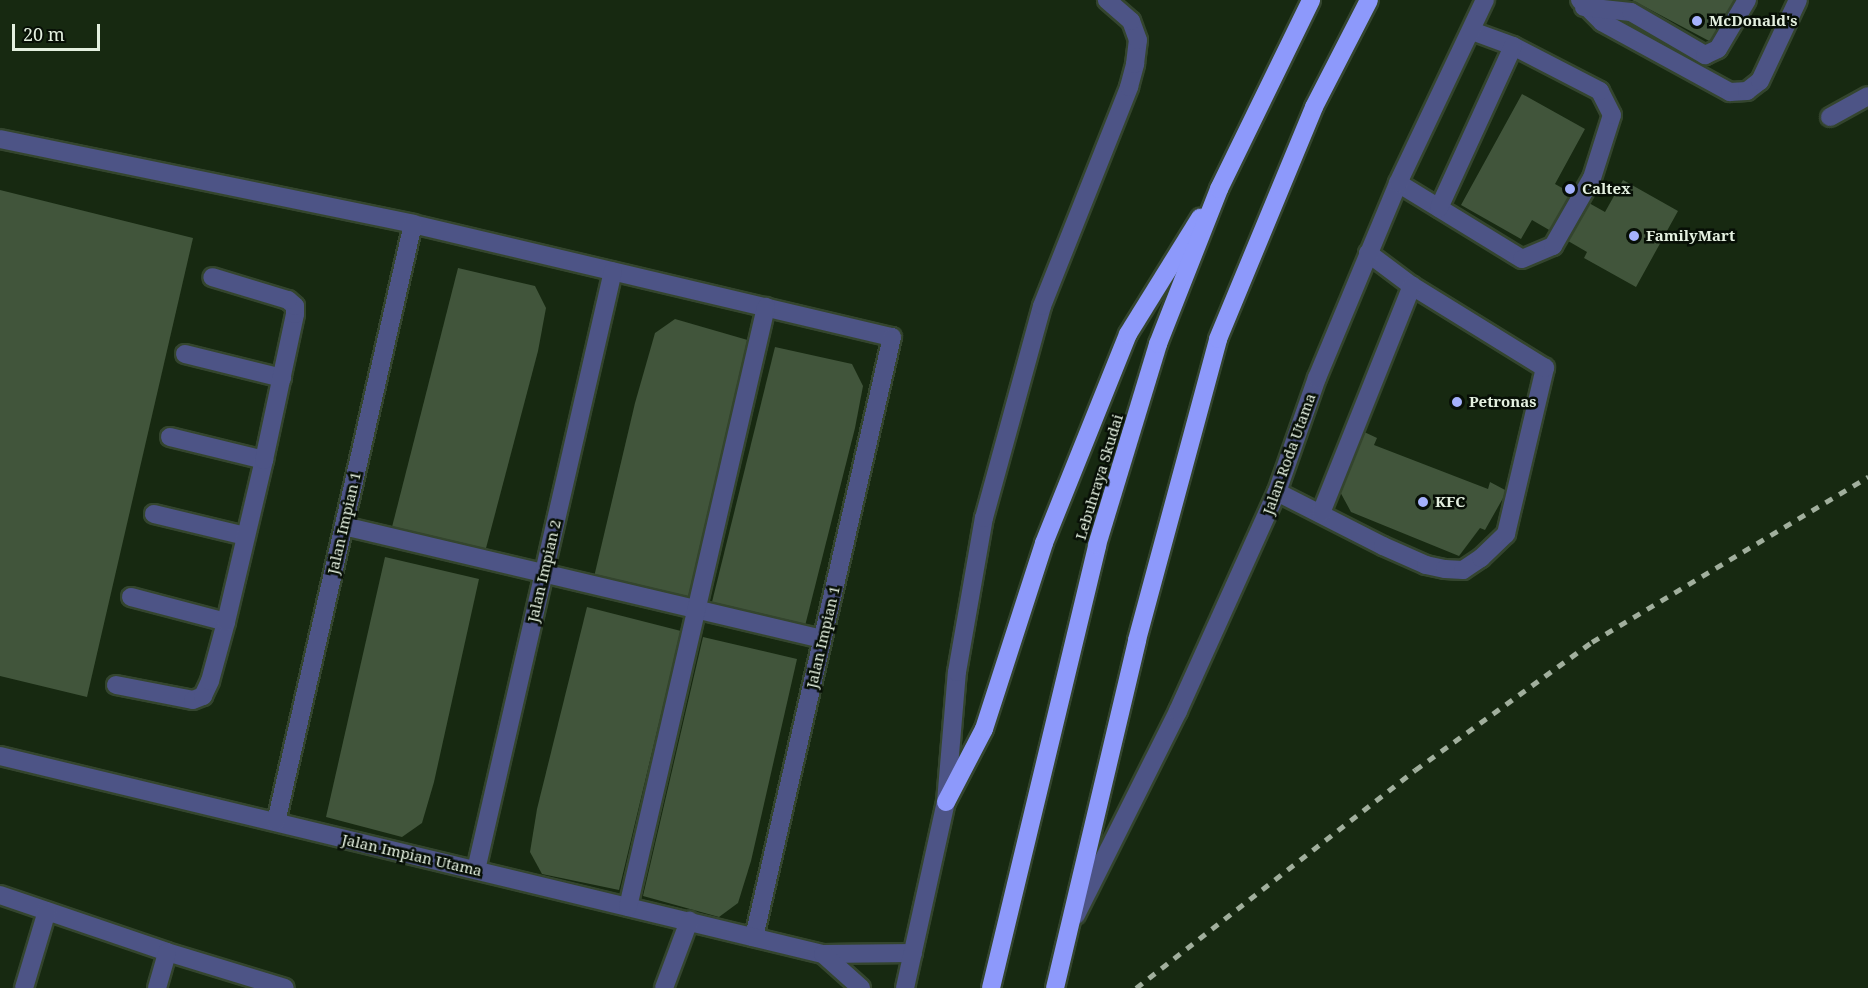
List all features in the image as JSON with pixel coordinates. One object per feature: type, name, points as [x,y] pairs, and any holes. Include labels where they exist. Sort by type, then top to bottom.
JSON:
[{"type":"highway","name":"Lebuhraya Skudai","points":[[992,988],[1097,545],[1158,345],[1219,189],[1311,0]]},
{"type":"highway","points":[[1055,988],[1137,640],[1218,339],[1314,106],[1369,0]]},
{"type":"highway","points":[[946,802],[984,729],[1044,543],[1128,334],[1165,270],[1219,189]]},
{"type":"street","points":[[905,988],[946,802],[957,672],[984,518],[1042,306],[1129,87],[1135,64],[1138,40],[1131,21],[1107,0]]},
{"type":"street","name":"Jalan Roda Utama","points":[[1066,936],[1178,711],[1277,492],[1317,378],[1368,253],[1398,183],[1485,0]]},
{"type":"street","points":[[1582,3],[1631,12],[1704,55],[1718,49],[1747,0]]},
{"type":"street","points":[[1582,3],[1602,22],[1730,92],[1747,91],[1760,81],[1798,0]]},
{"type":"street","points":[[1398,183],[1522,259],[1553,246],[1592,178],[1612,116],[1600,91],[1513,46],[1472,31]]},
{"type":"street","points":[[1438,208],[1513,46]]},
{"type":"street","points":[[1830,117],[1868,96]]},
{"type":"street","points":[[0,139],[413,224],[766,308],[628,907]]},
{"type":"street","name":"Jalan Impian 1","points":[[276,822],[413,224]]},
{"type":"street","points":[[1277,492],[1405,556],[1426,565],[1445,569],[1463,570],[1481,558],[1506,534],[1545,368],[1412,286],[1368,253]]},
{"type":"street","name":"Jalan Impian 2","points":[[476,870],[613,271]]},
{"type":"street","points":[[116,685],[193,700],[203,696],[210,681],[226,622],[282,378],[295,306],[288,300],[212,277]]},
{"type":"street","points":[[1322,513],[1412,286]]},
{"type":"street","name":"Jalan Impian 1","points":[[754,937],[892,337],[766,308]]},
{"type":"street","points":[[186,354],[282,378]]},
{"type":"street","points":[[170,437],[264,460]]},
{"type":"street","points":[[154,514],[244,536]]},
{"type":"street","points":[[344,526],[822,639]]},
{"type":"street","points":[[131,597],[226,622]]},
{"type":"street","name":"Jalan Impian Utama","points":[[0,756],[823,954],[914,953]]},
{"type":"street","points":[[0,895],[166,952],[285,988]]},
{"type":"street","points":[[24,988],[47,911]]},
{"type":"street","points":[[664,988],[689,921]]},
{"type":"street","points":[[157,988],[166,952]]},
{"type":"street","name":"Jalan Impian Utama","points":[[823,954],[861,988]]},
{"type":"building","name":"McDonald's","points":[[1632,0],[1735,0],[1711,42]]},
{"type":"building","points":[[1522,94],[1585,129],[1555,184],[1605,212],[1623,180],[1678,211],[1636,287],[1584,258],[1587,252],[1532,220],[1521,239],[1461,205]]},
{"type":"building","points":[[0,190],[193,238],[87,697],[0,676]]},
{"type":"building","points":[[458,268],[535,286],[546,308],[538,351],[485,552],[392,527]]},
{"type":"building","points":[[675,319],[751,341],[688,600],[594,577],[635,403],[655,333]]},
{"type":"building","points":[[775,347],[852,364],[863,386],[855,428],[804,630],[711,606]]},
{"type":"building","name":"KFC","points":[[1360,430],[1377,438],[1374,445],[1488,489],[1490,482],[1507,491],[1485,530],[1480,528],[1459,556],[1351,512],[1338,488]]},
{"type":"building","points":[[385,557],[479,579],[434,782],[422,823],[402,837],[326,817]]},
{"type":"building","points":[[587,607],[681,631],[619,890],[542,874],[530,852],[537,809]]},
{"type":"building","points":[[703,637],[797,659],[751,861],[738,903],[719,917],[643,896]]},
{"type":"railway","points":[[1136,988],[1415,770],[1592,642],[1868,477]]},
{"type":"place","name":"McDonald's","points":[[1697,21]]},
{"type":"place","name":"Caltex","points":[[1570,189]]},
{"type":"place","name":"FamilyMart","points":[[1634,236]]},
{"type":"place","name":"Petronas","points":[[1457,402]]},
{"type":"place","name":"KFC","points":[[1423,502]]}]
